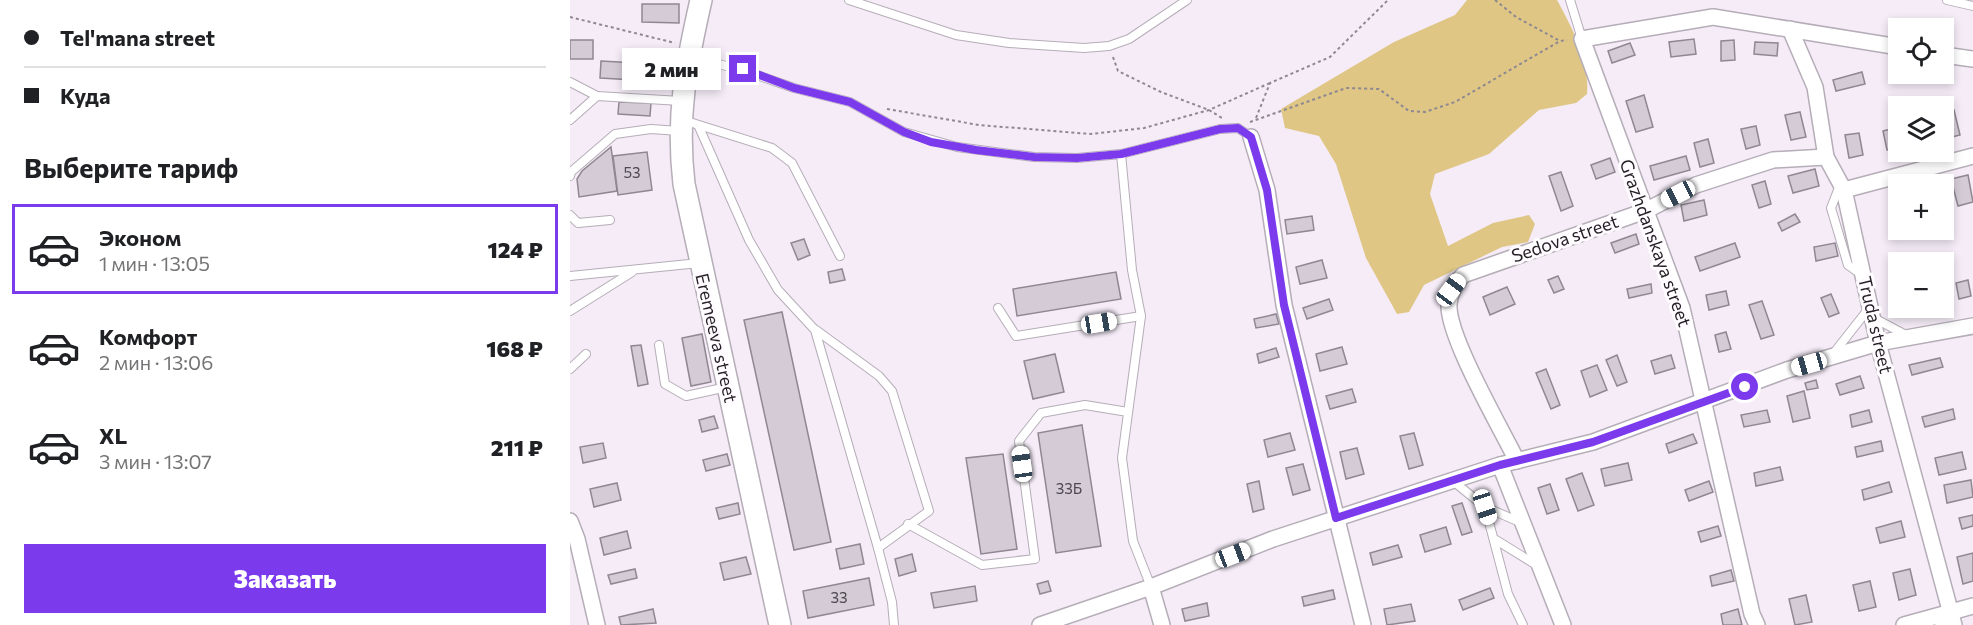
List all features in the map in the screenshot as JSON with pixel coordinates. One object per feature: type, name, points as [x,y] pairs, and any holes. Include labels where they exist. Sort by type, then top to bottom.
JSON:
[{"type":"street","points":[[685,51],[701,0]]},
{"type":"street","points":[[1582,39],[1713,17],[1888,45]]},
{"type":"street","name":"Truda street","points":[[1790,29],[1815,87],[1826,157],[1842,187],[1945,620]]},
{"type":"street","name":"Grazhdanskaya street","points":[[1582,39],[1682,308],[1752,614],[1757,625]]},
{"type":"street","name":"Eremeeva street","points":[[685,51],[684,184],[699,263],[780,625]]},
{"type":"street","points":[[1954,56],[1973,59]]},
{"type":"street","points":[[1244,132],[1267,190],[1284,305],[1363,625]]},
{"type":"street","points":[[1842,187],[1973,156]]},
{"type":"street","name":"Sedova street","points":[[1517,461],[1453,330],[1449,306],[1451,290],[1462,275],[1645,211],[1696,185],[1773,160],[1826,157]]},
{"type":"street","points":[[1040,625],[1151,587],[1273,539],[1500,465],[1593,442],[1787,370],[1878,343],[1973,326]]},
{"type":"street","points":[[1500,465],[1563,625]]},
{"type":"street","points":[[570,521],[577,539],[597,625]]},
{"type":"street","points":[[1151,587],[1162,625]]},
{"type":"street","points":[[1904,625],[1945,620],[1973,606]]},
{"type":"lane","points":[[849,0],[956,35],[1020,44],[1084,48],[1109,46],[1129,39],[1187,0]]},
{"type":"lane","points":[[1570,0],[1582,39]]},
{"type":"lane","points":[[1947,0],[1973,6]]},
{"type":"lane","points":[[685,51],[794,88],[850,102],[904,132],[931,142],[1034,157],[1121,154],[1220,129],[1244,132]]},
{"type":"lane","points":[[570,82],[597,96],[685,120],[772,148],[792,164],[840,256]]},
{"type":"lane","points":[[570,120],[597,96]]},
{"type":"lane","points":[[570,176],[571,172],[615,134],[651,129],[685,120]]},
{"type":"lane","points":[[685,120],[778,290],[815,330],[879,376],[892,391],[929,511],[908,524],[878,548]]},
{"type":"lane","points":[[1121,154],[1132,270],[1141,316],[1122,458],[1133,541],[1151,587]]},
{"type":"lane","points":[[570,215],[578,223],[610,220]]},
{"type":"lane","points":[[570,276],[699,263]]},
{"type":"lane","points":[[570,311],[633,271]]},
{"type":"lane","points":[[998,308],[1016,336],[1141,316]]},
{"type":"lane","points":[[1830,358],[1871,312],[1910,337]]},
{"type":"lane","points":[[815,330],[878,548],[892,602],[894,625]]},
{"type":"lane","points":[[659,345],[666,384],[686,396],[727,387]]},
{"type":"lane","points":[[570,369],[586,354]]},
{"type":"lane","points":[[908,524],[982,566],[1035,559],[1019,441],[1041,413],[1085,405],[1128,412]]},
{"type":"lane","points":[[1452,481],[1485,507],[1523,524]]},
{"type":"lane","points":[[1485,507],[1496,540],[1508,594],[1523,625]]},
{"type":"lane","points":[[1496,540],[1541,568]]},
{"type":"path","points":[[885,109],[980,126],[1091,134],[1144,128],[1209,110],[1330,57],[1388,0]]},
{"type":"path","points":[[1495,0],[1516,17],[1560,41]]},
{"type":"path","points":[[570,17],[685,51]]},
{"type":"path","points":[[1256,118],[1346,88],[1379,89],[1408,111],[1425,112],[1455,102],[1560,41],[1582,39]]},
{"type":"path","points":[[1109,46],[1119,71],[1161,92],[1209,110],[1244,132],[1256,118],[1270,83]]},
{"type":"shaded area","points":[[1467,0],[1557,0],[1583,57],[1587,94],[1576,103],[1539,110],[1489,154],[1435,174],[1430,194],[1448,246],[1493,223],[1529,215],[1535,224],[1528,242],[1502,247],[1424,285],[1409,312],[1397,314],[1366,258],[1336,164],[1319,136],[1285,128],[1281,109],[1394,42],[1455,15]]},
{"type":"building","points":[[642,4],[679,4],[679,23],[642,22]]},
{"type":"building","points":[[1694,39],[1696,54],[1671,57],[1669,42]]},
{"type":"building","points":[[570,40],[593,40],[593,59],[570,59]]},
{"type":"building","points":[[1734,40],[1735,60],[1721,61],[1721,41]]},
{"type":"building","points":[[1755,42],[1778,43],[1777,56],[1754,54]]},
{"type":"building","points":[[1630,43],[1635,55],[1612,63],[1608,51]]},
{"type":"building","points":[[601,61],[653,64],[652,81],[600,78]]},
{"type":"building","points":[[1862,72],[1865,84],[1836,91],[1833,80]]},
{"type":"building","points":[[1644,95],[1653,127],[1636,132],[1626,101]]},
{"type":"building","points":[[619,102],[651,103],[650,116],[618,114]]},
{"type":"building","points":[[1954,110],[1960,135],[1954,136]]},
{"type":"building","points":[[1800,112],[1806,137],[1791,140],[1785,115]]},
{"type":"building","points":[[1756,126],[1760,145],[1746,149],[1741,129]]},
{"type":"building","points":[[1888,130],[1888,150],[1887,150],[1883,131]]},
{"type":"building","points":[[1859,133],[1863,155],[1849,158],[1845,135]]},
{"type":"building","points":[[1708,139],[1714,163],[1700,167],[1694,143]]},
{"type":"building","points":[[611,147],[617,191],[579,197],[577,179],[582,171]]},
{"type":"building","points":[[647,152],[652,190],[618,195],[613,156]]},
{"type":"building","points":[[1686,156],[1690,170],[1654,180],[1650,166]]},
{"type":"building","points":[[1610,158],[1615,172],[1596,179],[1591,165]]},
{"type":"building","points":[[1815,169],[1819,186],[1793,193],[1788,176]]},
{"type":"building","points":[[1561,172],[1573,206],[1561,211],[1549,176]]},
{"type":"building","points":[[1968,175],[1973,202],[1958,206],[1954,178]]},
{"type":"building","points":[[1765,181],[1771,204],[1759,208],[1752,185]]},
{"type":"building","points":[[1704,200],[1707,215],[1684,221],[1681,205]]},
{"type":"building","points":[[1795,214],[1800,222],[1782,231],[1778,223]]},
{"type":"building","points":[[1312,216],[1314,230],[1287,234],[1285,220]]},
{"type":"building","points":[[1636,234],[1639,244],[1615,253],[1611,243]]},
{"type":"building","points":[[804,239],[810,255],[798,260],[791,243]]},
{"type":"building","points":[[1735,243],[1740,257],[1700,271],[1695,257]]},
{"type":"building","points":[[1835,243],[1838,256],[1816,261],[1814,247]]},
{"type":"building","points":[[1322,260],[1327,278],[1300,284],[1296,267]]},
{"type":"building","points":[[842,269],[845,280],[830,283],[828,272]]},
{"type":"building","points":[[1116,272],[1121,299],[1017,316],[1013,289]]},
{"type":"building","points":[[1558,276],[1564,289],[1554,293],[1548,280]]},
{"type":"building","points":[[1968,280],[1971,296],[1959,299],[1956,283]]},
{"type":"building","points":[[1651,284],[1652,293],[1629,298],[1627,289]]},
{"type":"building","points":[[1507,287],[1515,304],[1490,315],[1483,297]]},
{"type":"building","points":[[1726,291],[1729,305],[1709,310],[1706,295]]},
{"type":"building","points":[[1831,294],[1839,313],[1829,317],[1821,298]]},
{"type":"building","points":[[1329,299],[1333,310],[1307,319],[1303,308]]},
{"type":"building","points":[[1762,301],[1774,335],[1761,339],[1749,305]]},
{"type":"building","points":[[782,312],[831,542],[794,550],[744,320]]},
{"type":"building","points":[[1276,314],[1279,324],[1256,328],[1254,319]]},
{"type":"building","points":[[1726,332],[1731,349],[1719,352],[1715,335]]},
{"type":"building","points":[[702,334],[711,382],[691,386],[682,338]]},
{"type":"building","points":[[641,345],[648,384],[638,386],[631,346]]},
{"type":"building","points":[[1342,347],[1347,364],[1320,371],[1316,354]]},
{"type":"building","points":[[1276,348],[1279,357],[1259,363],[1257,354]]},
{"type":"building","points":[[1055,354],[1064,392],[1033,399],[1024,361]]},
{"type":"building","points":[[1617,355],[1627,382],[1617,386],[1606,360]]},
{"type":"building","points":[[1671,355],[1675,368],[1655,374],[1651,361]]},
{"type":"building","points":[[1940,358],[1943,367],[1912,375],[1909,365]]},
{"type":"building","points":[[1597,365],[1607,390],[1590,397],[1581,371]]},
{"type":"building","points":[[1546,369],[1560,405],[1551,409],[1536,373]]},
{"type":"building","points":[[1860,376],[1864,388],[1840,395],[1836,384]]},
{"type":"building","points":[[1816,380],[1818,388],[1807,390],[1805,383]]},
{"type":"building","points":[[1352,389],[1356,402],[1330,409],[1326,396]]},
{"type":"building","points":[[1804,391],[1810,418],[1793,422],[1787,396]]},
{"type":"building","points":[[1953,409],[1955,419],[1925,427],[1922,417]]},
{"type":"building","points":[[1767,410],[1770,422],[1744,427],[1741,415]]},
{"type":"building","points":[[1869,410],[1872,422],[1852,427],[1850,415]]},
{"type":"building","points":[[714,416],[718,428],[702,432],[699,420]]},
{"type":"building","points":[[1082,425],[1101,546],[1056,553],[1038,433]]},
{"type":"building","points":[[1290,433],[1295,450],[1268,457],[1264,440]]},
{"type":"building","points":[[1414,433],[1423,465],[1409,469],[1400,436]]},
{"type":"building","points":[[1693,434],[1697,443],[1669,453],[1666,444]]},
{"type":"building","points":[[1881,441],[1883,451],[1857,457],[1855,447]]},
{"type":"building","points":[[603,443],[606,458],[583,463],[580,447]]},
{"type":"building","points":[[1357,448],[1364,474],[1346,479],[1340,452]]},
{"type":"building","points":[[1962,452],[1966,469],[1939,475],[1935,458]]},
{"type":"building","points":[[727,454],[730,465],[706,471],[703,460]]},
{"type":"building","points":[[1003,454],[1017,549],[981,554],[966,458]]},
{"type":"building","points":[[1628,463],[1632,480],[1605,486],[1601,469]]},
{"type":"building","points":[[1303,464],[1310,490],[1293,495],[1286,468]]},
{"type":"building","points":[[1780,467],[1783,480],[1756,486],[1754,473]]},
{"type":"building","points":[[1582,473],[1594,505],[1578,511],[1566,479]]},
{"type":"building","points":[[1971,480],[1973,497],[1947,503],[1944,485]]},
{"type":"building","points":[[1259,481],[1264,509],[1253,512],[1247,484]]},
{"type":"building","points":[[1709,481],[1713,492],[1689,501],[1685,490]]},
{"type":"building","points":[[1889,482],[1892,492],[1864,500],[1862,490]]},
{"type":"building","points":[[617,483],[621,500],[594,507],[590,489]]},
{"type":"building","points":[[1550,484],[1559,510],[1547,514],[1538,488]]},
{"type":"building","points":[[738,503],[740,514],[719,519],[716,508]]},
{"type":"building","points":[[1462,503],[1472,532],[1462,535],[1452,506]]},
{"type":"building","points":[[1973,515],[1973,526],[1962,529],[1959,518]]},
{"type":"building","points":[[1901,521],[1905,537],[1880,543],[1876,528]]},
{"type":"building","points":[[1718,526],[1721,536],[1701,542],[1698,532]]},
{"type":"building","points":[[1446,527],[1451,544],[1425,552],[1420,535]]},
{"type":"building","points":[[627,531],[631,548],[604,555],[600,538]]},
{"type":"building","points":[[860,544],[864,564],[840,569],[836,549]]},
{"type":"building","points":[[1398,545],[1402,557],[1373,565],[1370,553]]},
{"type":"building","points":[[1973,553],[1973,581],[1963,584],[1957,557]]},
{"type":"building","points":[[912,554],[916,571],[899,576],[895,559]]},
{"type":"building","points":[[746,557],[751,574],[724,580],[720,563]]},
{"type":"building","points":[[635,569],[637,578],[611,584],[608,575]]},
{"type":"building","points":[[1910,569],[1916,595],[1899,600],[1893,573]]},
{"type":"building","points":[[1731,570],[1734,581],[1712,586],[1710,576]]},
{"type":"building","points":[[869,578],[874,605],[808,618],[803,591]]},
{"type":"building","points":[[1048,581],[1051,591],[1040,594],[1037,584]]},
{"type":"building","points":[[1870,581],[1876,607],[1859,611],[1853,585]]},
{"type":"building","points":[[975,586],[977,601],[934,608],[931,593]]},
{"type":"building","points":[[1490,588],[1494,598],[1463,610],[1459,600]]},
{"type":"building","points":[[1333,590],[1335,599],[1304,606],[1302,597]]},
{"type":"building","points":[[1806,595],[1812,622],[1795,625],[1789,599]]},
{"type":"building","points":[[1207,603],[1209,616],[1185,621],[1182,609]]},
{"type":"building","points":[[1411,604],[1415,621],[1387,625],[1384,609]]},
{"type":"building","points":[[653,609],[656,623],[621,625],[619,617]]},
{"type":"building","points":[[1738,609],[1742,625],[1723,625],[1721,614]]},
{"type":"route","points":[[743,69],[794,88],[850,102],[904,132],[931,142],[976,150],[1034,157],[1077,158],[1121,154],[1220,129],[1238,128],[1251,137],[1267,190],[1284,305],[1336,518],[1500,465],[1593,442],[1745,387]]}]
